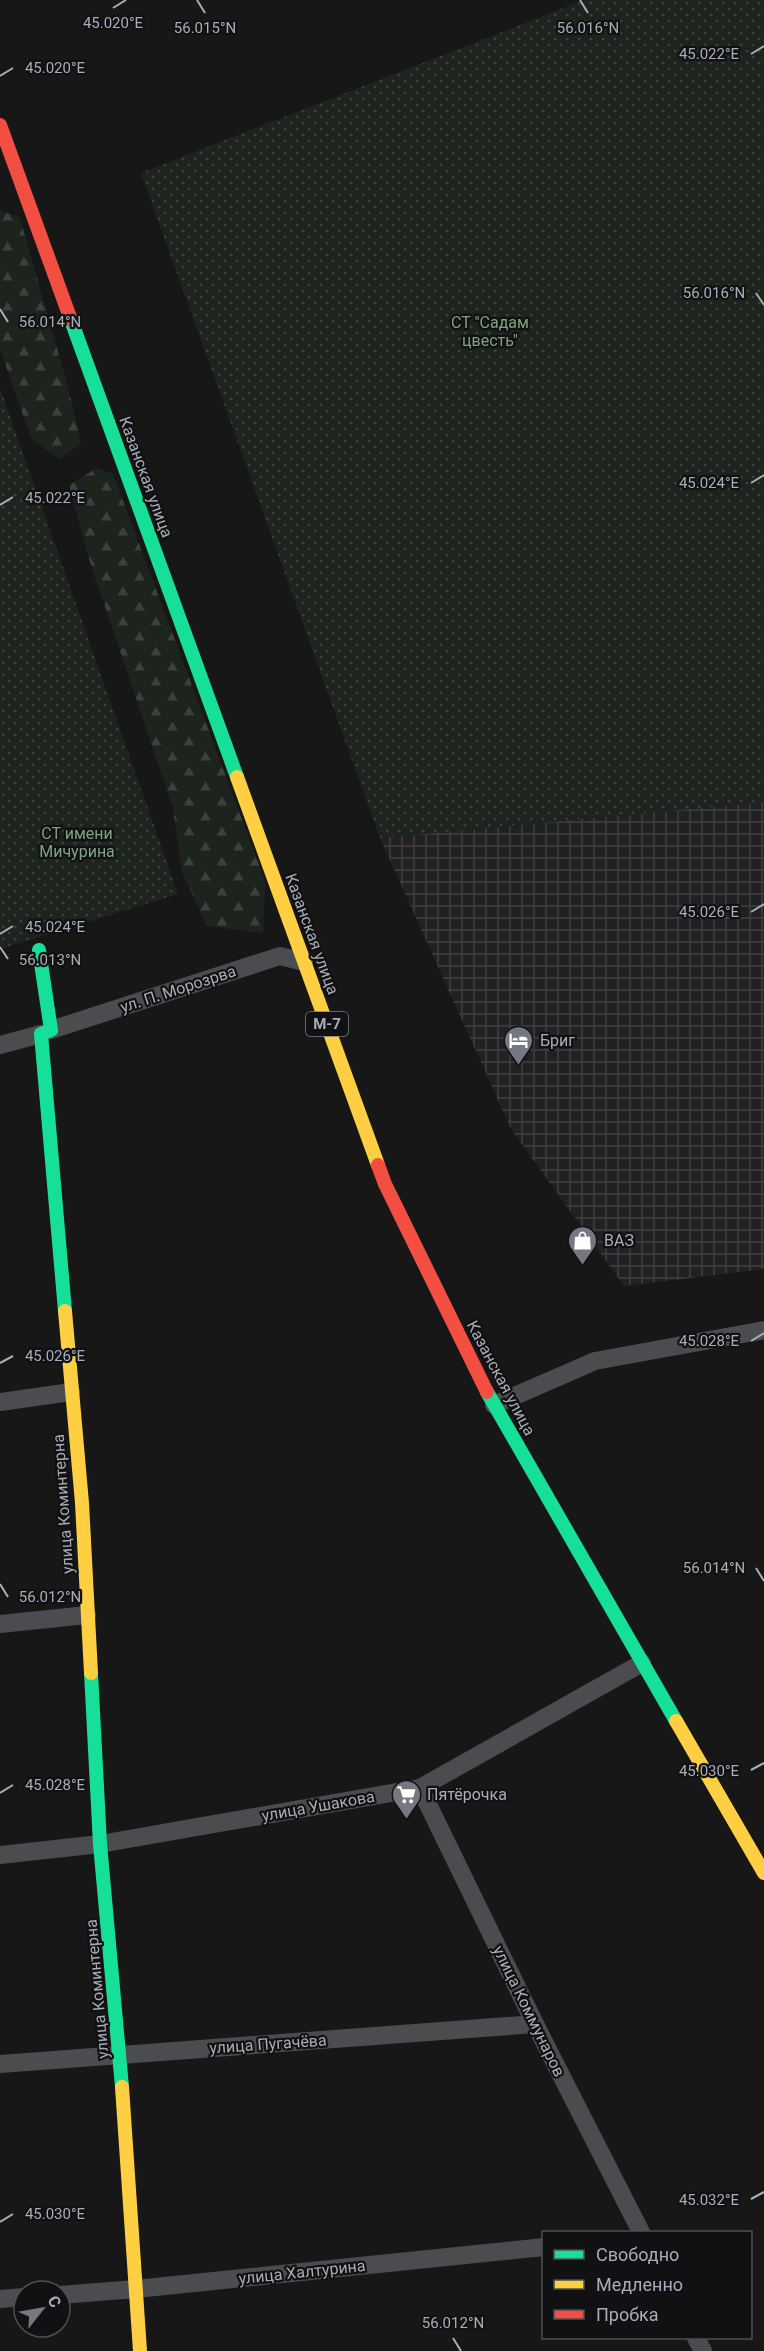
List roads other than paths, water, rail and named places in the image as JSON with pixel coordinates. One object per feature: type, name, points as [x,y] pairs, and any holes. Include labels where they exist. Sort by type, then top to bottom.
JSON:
[{"type":"main road","name":"Казанская улица","points":[[0,125],[385,1184],[494,1405],[764,1873]]},
{"type":"main road","name":"улица Коминтерна","points":[[39,950],[71,1392],[82,1503],[100,1844],[120,2055],[140,2351]]},
{"type":"street","name":"ул. П. Морозрва","points":[[0,1045],[280,956],[304,962]]},
{"type":"street","points":[[494,1405],[595,1361],[764,1330]]},
{"type":"street","points":[[0,1402],[71,1392]]},
{"type":"street","points":[[0,1624],[87,1615]]},
{"type":"street","name":"улица Ушакова","points":[[0,1855],[100,1844],[420,1788],[642,1662]]},
{"type":"street","name":"улица Коммунаров","points":[[420,1788],[535,2024],[640,2231]]},
{"type":"street","name":"улица Пугачёва","points":[[0,2064],[535,2024]]},
{"type":"street","name":"улица Халтурина","points":[[72,2294],[542,2247]]},
{"type":"place","name":"Бриг","points":[[519,1066]]},
{"type":"place","name":"ВАЗ","points":[[583,1266]]},
{"type":"place","name":"Пятёрочка","points":[[406,1820]]},
{"type":"park label","name":"СТ \"Садам цвесть\"","points":[[490,331]]},
{"type":"park label","name":"СТ имени Мичурина","points":[[77,842]]}]
